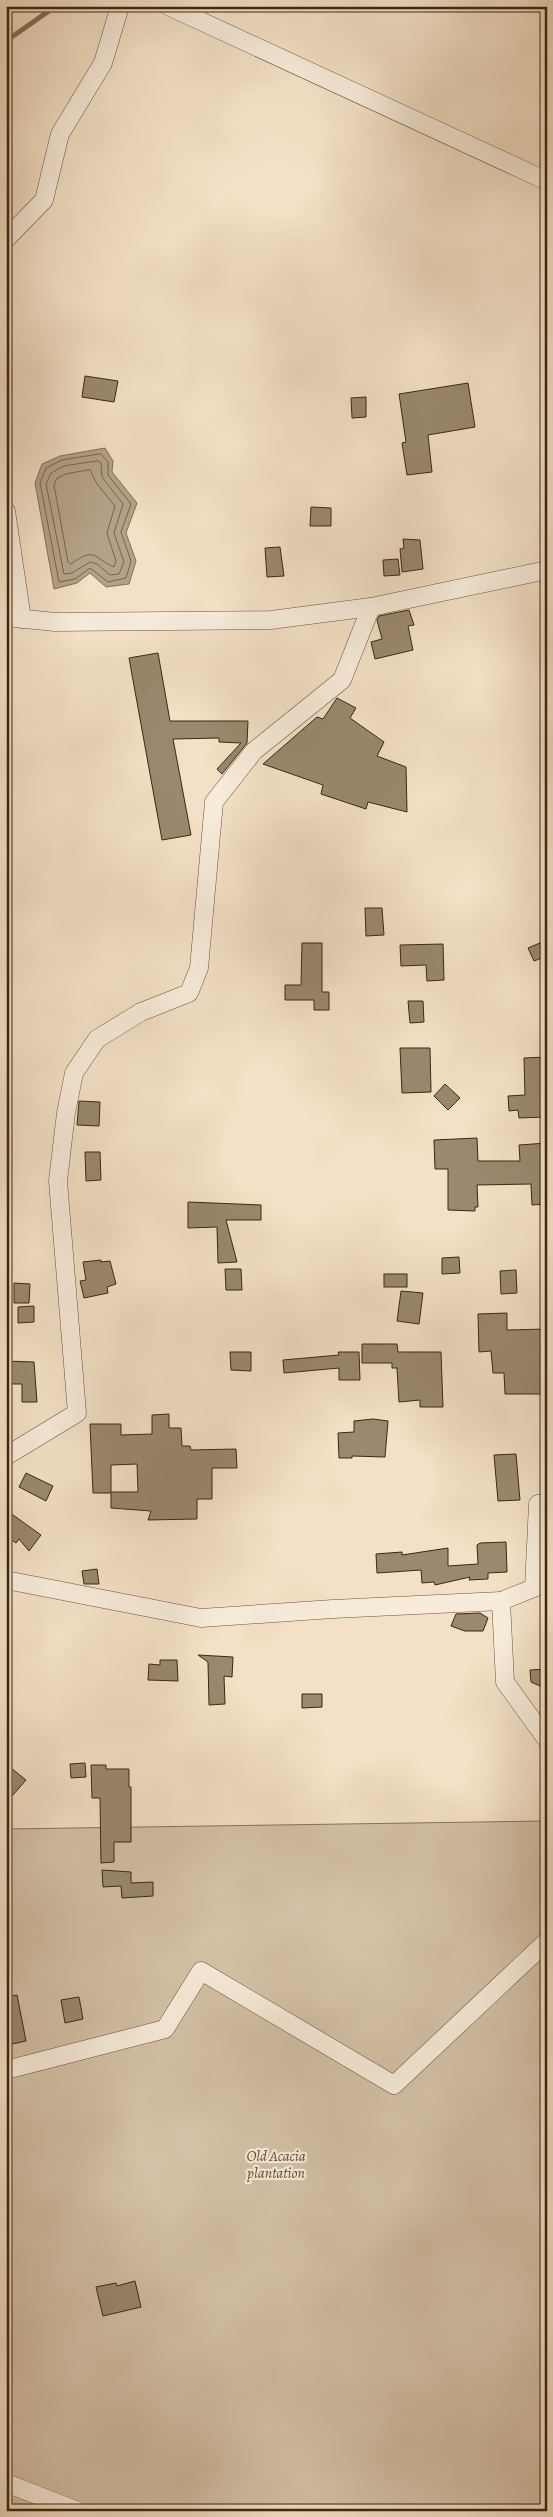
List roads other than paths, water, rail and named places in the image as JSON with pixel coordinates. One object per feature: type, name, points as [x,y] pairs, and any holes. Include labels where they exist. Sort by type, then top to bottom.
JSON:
[{"type":"street","points":[[6,239],[44,200],[60,134],[103,63],[120,6]]},
{"type":"street","points":[[168,6],[547,181]]},
{"type":"street","points":[[6,511],[14,618],[55,622],[271,620],[371,608],[547,570]]},
{"type":"street","points":[[6,1456],[76,1413],[58,1182],[66,1113],[74,1073],[97,1039],[141,1012],[189,993],[199,968],[214,802],[254,750],[342,680],[371,608]]},
{"type":"street","points":[[6,1580],[201,1618],[333,1609],[501,1601],[534,1588],[538,1504],[547,1503]]},
{"type":"street","points":[[501,1601],[505,1682],[547,1740]]},
{"type":"street","points":[[6,2070],[166,2029],[201,1971],[394,2084],[547,1941]]},
{"type":"street","points":[[6,2483],[78,2511]]},
{"type":"water","points":[[105,448],[113,461],[112,472],[137,503],[126,533],[136,561],[129,584],[106,587],[90,573],[77,583],[54,589],[35,483],[42,464],[60,456]]},
{"type":"waterway","points":[[6,41],[56,6]]},
{"type":"park label","name":"Old Acacia plantation","points":[[276,2164]]}]
